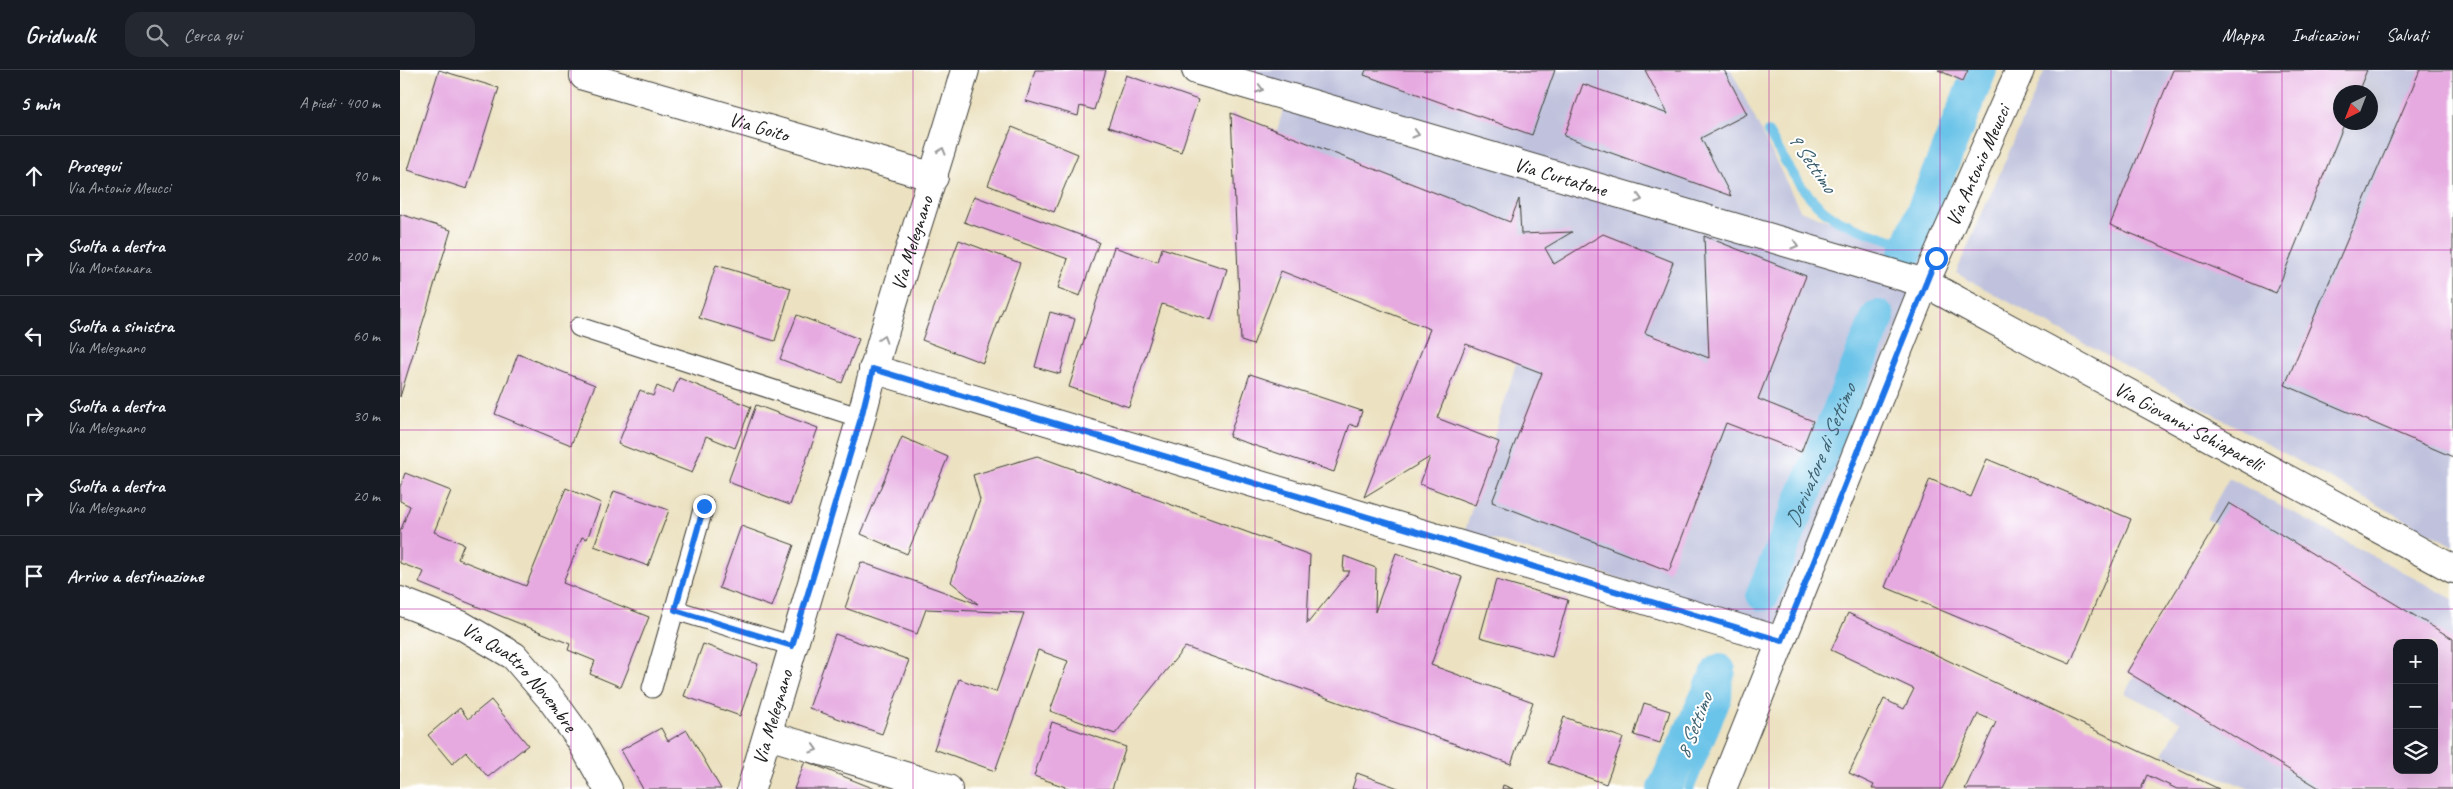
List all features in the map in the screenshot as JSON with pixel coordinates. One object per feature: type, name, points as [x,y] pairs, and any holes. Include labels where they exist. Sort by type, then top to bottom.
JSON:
[{"type":"street","name":"Via Melegnano","points":[[751,789],[861,418],[873,369],[934,177],[965,70]]},
{"type":"street","name":"Via Curtatone","points":[[1196,70],[1925,283]]},
{"type":"street","name":"Via Antonio Meucci","points":[[1722,789],[1925,283],[2020,70]]},
{"type":"street","name":"Via Goito","points":[[584,76],[934,177]]},
{"type":"street","name":"Via Giovanni Schiaparelli","points":[[1925,283],[2453,569]]},
{"type":"street","points":[[873,369],[1782,641]]},
{"type":"street","name":"Via Quattro Novembre","points":[[400,600],[461,625],[514,656],[551,699],[580,739],[608,789]]},
{"type":"street","points":[[768,734],[948,789]]},
{"type":"lane","points":[[579,327],[861,418]]},
{"type":"lane","points":[[652,688],[704,506]]},
{"type":"lane","name":"Via Melegnano","points":[[675,610],[792,646]]},
{"type":"shaded area","points":[[1217,70],[1731,70],[1800,210],[1891,245],[1927,256],[1777,627],[1465,531],[1522,344],[1240,261],[1288,92]]},
{"type":"shaded area","points":[[2045,70],[2453,70],[2453,546],[1956,273]]},
{"type":"shaded area","points":[[2229,478],[2453,599],[2453,789],[2250,789],[2162,754],[2181,722],[2125,693],[2217,525],[2206,519]]},
{"type":"building","points":[[439,70],[499,88],[467,189],[408,170]]},
{"type":"building","points":[[1035,70],[1106,70],[1094,110],[1080,106],[1078,116],[1026,101]]},
{"type":"building","points":[[1366,70],[1555,70],[1532,135],[1364,75]]},
{"type":"building","points":[[1645,70],[1724,70],[1747,114],[1701,138],[1731,196],[1564,136],[1583,84],[1668,114]]},
{"type":"building","points":[[1938,70],[1968,70],[1963,81]]},
{"type":"building","points":[[2173,70],[2367,70],[2361,85],[2333,85],[2333,130],[2342,130],[2276,293],[2110,225]]},
{"type":"building","points":[[2420,70],[2453,70],[2453,457],[2285,385]]},
{"type":"building","points":[[1126,75],[1198,100],[1181,152],[1108,127]]},
{"type":"building","points":[[1231,113],[1510,222],[1519,199],[1521,234],[1572,232],[1545,248],[1554,264],[1603,234],[1673,262],[1645,333],[1709,358],[1704,236],[1806,276],[1758,399],[1813,421],[1801,452],[1726,423],[1669,571],[1492,502],[1542,373],[1466,344],[1437,418],[1499,442],[1475,505],[1420,484],[1430,457],[1364,497],[1430,329],[1281,271],[1253,345],[1241,341]]},
{"type":"building","points":[[1012,127],[1078,154],[1054,212],[988,185]]},
{"type":"building","points":[[974,196],[1099,242],[1080,296],[1058,288],[1068,259],[964,222]]},
{"type":"building","points":[[400,214],[451,230],[400,397]]},
{"type":"building","points":[[959,240],[1020,263],[983,363],[922,340]]},
{"type":"building","points":[[1114,247],[1158,262],[1162,248],[1227,269],[1211,320],[1162,304],[1129,407],[1069,387]]},
{"type":"building","points":[[716,265],[791,288],[775,341],[699,318]]},
{"type":"building","points":[[1050,312],[1075,319],[1060,374],[1035,367]]},
{"type":"building","points":[[797,315],[859,339],[842,383],[780,359]]},
{"type":"building","points":[[518,354],[595,385],[571,445],[495,414]]},
{"type":"building","points":[[1250,374],[1362,411],[1357,427],[1350,424],[1334,472],[1229,437]]},
{"type":"building","points":[[679,378],[751,407],[735,448],[706,436],[692,473],[618,444],[640,390],[653,396],[657,386],[673,393]]},
{"type":"building","points":[[756,405],[818,428],[790,505],[728,482]]},
{"type":"building","points":[[902,437],[948,457],[907,554],[861,534]]},
{"type":"building","points":[[1037,456],[1310,555],[1307,624],[1350,571],[1343,571],[1344,556],[1376,568],[1375,612],[1396,553],[1462,577],[1431,665],[1533,702],[1511,764],[1185,647],[1115,734],[1050,711],[1068,661],[1038,650],[995,771],[934,749],[959,679],[996,692],[1024,613],[926,609],[917,634],[845,608],[861,562],[978,604],[951,582],[980,500],[973,475]]},
{"type":"building","points":[[1987,459],[2131,519],[2070,664],[1885,587],[1930,479],[1971,497]]},
{"type":"building","points":[[405,473],[451,491],[434,532],[464,544],[458,559],[526,586],[566,488],[601,503],[587,539],[582,537],[563,583],[649,617],[621,687],[590,674],[595,661],[568,650],[570,644],[419,583],[424,572],[400,563],[400,532],[410,506],[400,501],[400,487]]},
{"type":"building","points":[[614,491],[669,510],[648,566],[594,546]]},
{"type":"building","points":[[2229,503],[2453,639],[2453,789],[2321,789],[2127,672]]},
{"type":"building","points":[[741,526],[794,545],[772,607],[719,588]]},
{"type":"building","points":[[1496,580],[1568,600],[1552,657],[1480,637]]},
{"type":"building","points":[[1848,613],[2219,789],[2177,789],[2147,775],[2141,789],[1965,789],[1996,722],[1978,714],[1942,789],[1872,789],[1874,785],[1849,773],[1884,699],[1904,709],[1914,689],[1831,650]]},
{"type":"building","points":[[835,634],[909,660],[882,734],[809,708]]},
{"type":"building","points":[[703,644],[758,664],[740,716],[684,696]]},
{"type":"building","points":[[491,700],[528,745],[488,777],[466,752],[452,764],[428,735],[460,708],[468,719]]},
{"type":"building","points":[[1644,703],[1670,711],[1660,743],[1634,735]]},
{"type":"building","points":[[1564,717],[1623,738],[1606,784],[1548,763]]},
{"type":"building","points":[[1052,722],[1126,747],[1112,789],[1071,789],[1034,776]]},
{"type":"building","points":[[661,728],[668,741],[687,730],[721,789],[643,789],[621,750]]},
{"type":"building","points":[[805,761],[875,789],[794,789]]},
{"type":"building","points":[[1357,773],[1401,789],[1352,789]]},
{"type":"building","points":[[1503,785],[1513,789],[1502,789]]},
{"type":"waterway","name":"Derivatore di Settimo","points":[[1904,258],[1980,70]]},
{"type":"waterway","name":"9 Settimo","points":[[1768,132],[1796,179],[1822,209],[1850,226],[1909,246]]},
{"type":"waterway","name":"Derivatore di Settimo","points":[[1763,594],[1878,317]]},
{"type":"waterway","name":"Derivatore di Settimo","points":[[1664,789],[1719,671]]},
{"type":"waterway","name":"8 Settimo","points":[[1689,789],[1727,699],[1728,675]]},
{"type":"route","points":[[704,506],[675,610],[792,646],[861,418],[873,369],[1782,641],[1936,258]]}]
